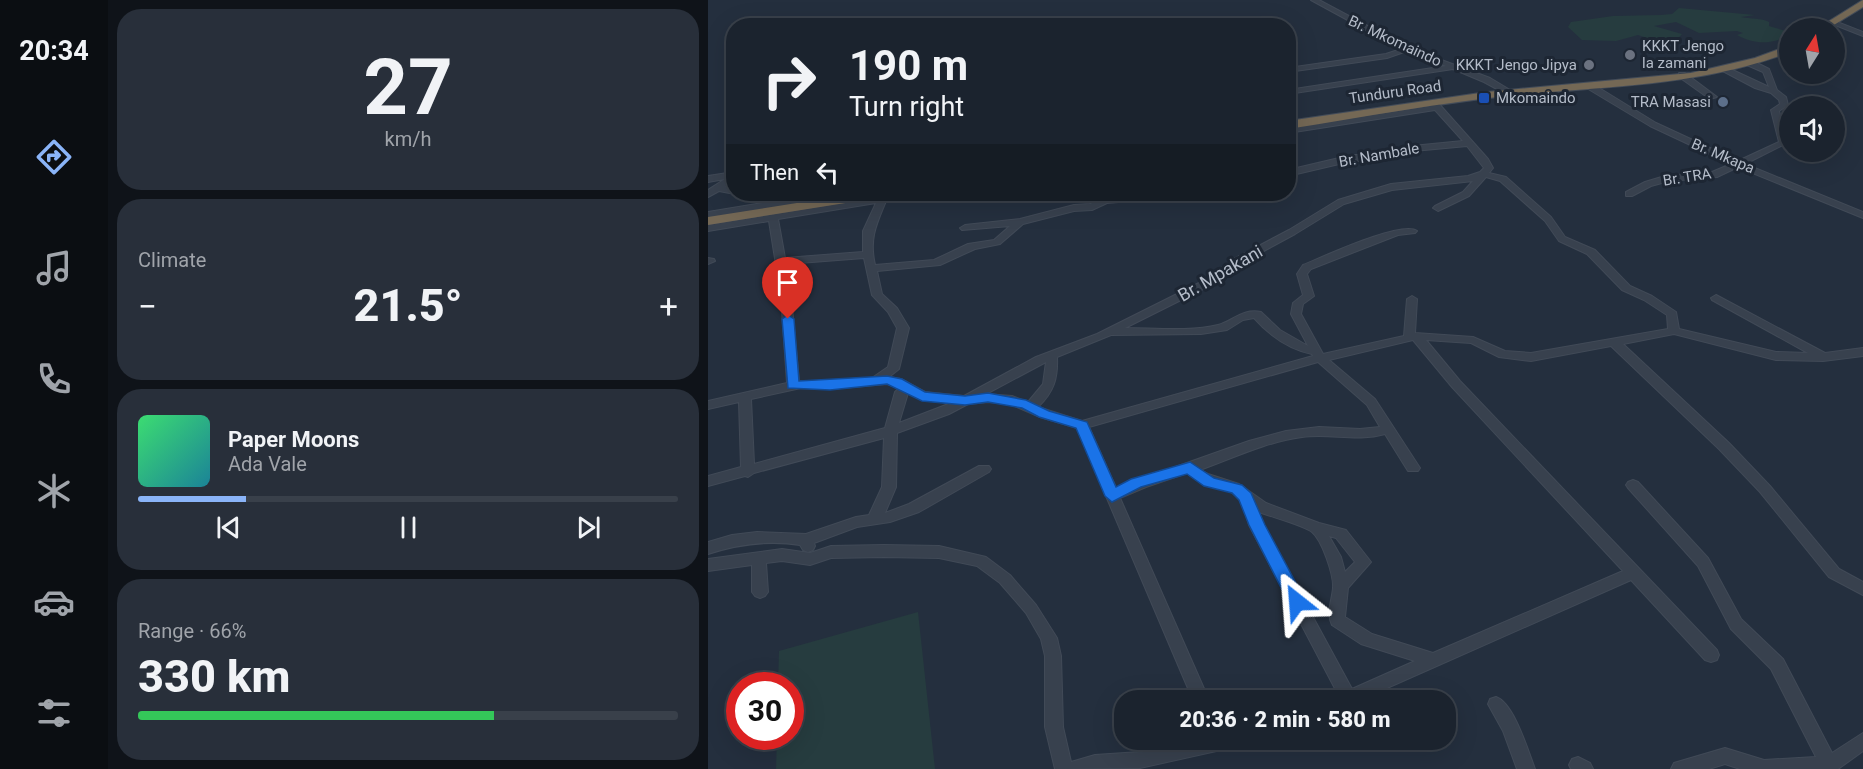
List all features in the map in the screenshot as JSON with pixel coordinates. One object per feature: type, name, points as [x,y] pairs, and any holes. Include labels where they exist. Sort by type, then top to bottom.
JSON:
[{"type":"highway","points":[[1839,18],[1863,3]]},
{"type":"highway","name":"Tunduru Road","points":[[1296,124],[1511,93],[1723,69],[1750,63],[1779,52]]},
{"type":"highway","points":[[708,221],[791,201]]},
{"type":"street","name":"Br. Mkomaindo","points":[[1314,0],[1407,49],[1487,80],[1511,93]]},
{"type":"street","points":[[1845,27],[1863,34]]},
{"type":"street","points":[[1296,69],[1388,56],[1407,49]]},
{"type":"street","name":"Br. TRA","points":[[1629,194],[1648,184],[1668,178],[1714,175],[1783,143],[1775,110],[1784,105],[1783,99],[1774,91],[1766,71],[1750,63]]},
{"type":"street","points":[[1296,91],[1452,68]]},
{"type":"street","points":[[1723,69],[1774,91]]},
{"type":"street","points":[[1682,75],[1713,97]]},
{"type":"street","name":"Br. Mkapa","points":[[1588,86],[1615,105],[1698,146],[1863,215]]},
{"type":"street","points":[[1296,130],[1435,105],[1470,143],[1489,168],[1466,194],[1438,208]]},
{"type":"street","name":"Br. Nambale","points":[[1296,171],[1352,158],[1376,158],[1402,150],[1470,143]]},
{"type":"street","points":[[1484,174],[1503,179],[1548,219],[1562,239],[1591,252],[1626,288],[1648,298],[1672,315],[1674,331]]},
{"type":"street","name":"Br. Mpakani","points":[[708,481],[748,472],[891,431],[945,411],[1051,355],[1108,332],[1213,280],[1234,263],[1292,232],[1341,201],[1391,188],[1469,179],[1484,174]]},
{"type":"street","points":[[708,179],[726,177]]},
{"type":"street","points":[[708,194],[726,182]]},
{"type":"street","points":[[718,189],[726,190]]},
{"type":"street","points":[[708,215],[789,201]]},
{"type":"street","points":[[708,228],[773,218],[856,201]]},
{"type":"street","points":[[873,519],[887,499],[892,472],[891,431],[901,392],[899,380],[903,328],[892,309],[877,295],[868,255],[868,231],[878,201]]},
{"type":"street","points":[[965,228],[1020,222],[1108,201]]},
{"type":"street","points":[[773,218],[782,261],[793,385]]},
{"type":"street","points":[[871,268],[936,263],[972,246],[997,242],[1020,222]]},
{"type":"street","points":[[1412,231],[1396,232],[1307,267],[1302,273],[1309,296],[1298,303],[1296,314],[1318,354],[1371,402],[1413,468]]},
{"type":"street","points":[[782,261],[868,255]]},
{"type":"street","points":[[1716,298],[1823,357]]},
{"type":"street","points":[[1412,299],[1413,337],[1711,655]]},
{"type":"street","points":[[1108,332],[1201,331],[1223,328],[1239,318],[1257,314],[1270,328],[1300,349],[1318,354]]},
{"type":"street","points":[[708,405],[793,385],[899,380],[922,396],[965,400],[988,398],[1012,400],[1044,414],[1082,425],[1318,354],[1413,337],[1473,340],[1503,354],[1531,357],[1674,331],[1776,356],[1823,357],[1863,352]]},
{"type":"street","points":[[1614,342],[1766,489],[1834,573],[1863,589]]},
{"type":"street","points":[[1030,407],[1046,394],[1053,377],[1051,355]]},
{"type":"street","points":[[745,398],[748,472]]},
{"type":"street","points":[[1082,425],[1197,690]]},
{"type":"street","points":[[1112,496],[1136,483],[1190,468],[1272,438],[1319,431],[1367,436],[1387,429]]},
{"type":"street","points":[[1190,468],[1196,475],[1209,482],[1237,489],[1261,507],[1317,528],[1341,534],[1365,562],[1341,586]]},
{"type":"street","points":[[708,548],[719,543],[777,535],[806,540],[822,532],[914,508],[984,469]]},
{"type":"street","points":[[1633,485],[1703,562],[1736,624],[1777,664],[1829,765]]},
{"type":"street","points":[[1246,497],[1257,525],[1344,690]]},
{"type":"street","points":[[1317,528],[1334,557],[1341,586],[1337,605],[1338,620],[1348,629],[1367,639],[1435,661]]},
{"type":"street","points":[[806,540],[810,559]]},
{"type":"street","points":[[708,565],[782,555],[810,559],[831,552],[939,552],[981,561],[1005,579],[1031,609],[1049,638],[1053,656],[1054,727],[1064,769]]},
{"type":"street","points":[[759,557],[760,592]]},
{"type":"street","points":[[1369,690],[1635,572]]},
{"type":"street","points":[[1496,704],[1510,727],[1526,769]]},
{"type":"street","points":[[1680,769],[1725,756],[1764,768],[1829,765],[1863,741]]},
{"type":"street","points":[[1075,769],[1095,763],[1140,760],[1184,750]]},
{"type":"green space","points":[[1679,8],[1755,15],[1741,17],[1769,22],[1769,26],[1779,29],[1779,40],[1757,42],[1737,35],[1743,33],[1737,31],[1699,33],[1676,22],[1654,26],[1682,34],[1674,43],[1662,43],[1638,35],[1616,41],[1582,40],[1568,27],[1571,22],[1613,16],[1672,14]]},
{"type":"green space","points":[[918,612],[935,769],[776,769],[777,750],[804,750],[804,672],[778,672],[779,651]]},
{"type":"place","name":"KKKT Jengo la zamani","points":[[1630,55]]},
{"type":"place","name":"KKKT Jengo Jipya","points":[[1589,65]]},
{"type":"place","name":"Mkomaindo","points":[[1484,98]]},
{"type":"place","name":"TRA Masasi","points":[[1723,102]]},
{"type":"route","points":[[788,319],[790,376],[793,385],[830,385],[887,380],[897,382],[922,396],[965,400],[988,398],[1012,400],[1026,404],[1044,414],[1082,425],[1112,496],[1136,483],[1190,468],[1196,475],[1209,482],[1237,489],[1246,497],[1257,525],[1297,602]]}]
